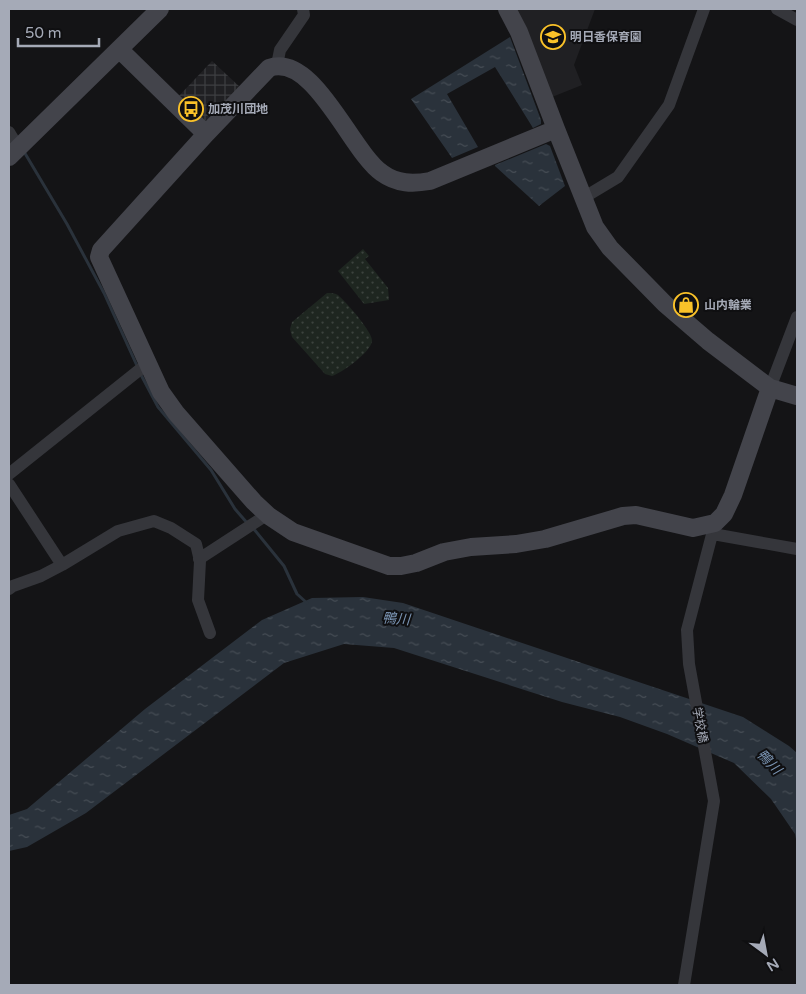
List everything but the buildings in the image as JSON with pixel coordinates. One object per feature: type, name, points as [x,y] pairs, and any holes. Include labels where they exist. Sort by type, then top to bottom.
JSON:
[{"type":"street","points":[[14,152],[160,9]]},
{"type":"street","points":[[277,65],[280,50],[304,16],[303,9]]},
{"type":"street","points":[[507,9],[519,32],[595,227],[610,248],[665,304],[708,341],[770,388],[797,396]]},
{"type":"street","points":[[583,198],[618,177],[669,105],[704,9]]},
{"type":"street","points":[[777,9],[797,20]]},
{"type":"street","points":[[119,49],[206,134]]},
{"type":"street","points":[[556,129],[430,181],[400,182],[382,174],[375,168],[309,80],[291,69],[277,65],[263,72],[101,250],[100,257],[161,392],[176,413],[254,502],[293,532],[389,566],[416,564],[444,552],[471,547],[516,544],[545,539],[623,516],[636,515],[693,528],[714,528],[797,549]]},
{"type":"street","points":[[9,132],[14,152]]},
{"type":"street","points":[[714,528],[724,514],[733,495],[797,317]]},
{"type":"street","points":[[9,474],[148,363]]},
{"type":"street","points":[[9,484],[62,565]]},
{"type":"street","points":[[199,559],[268,514]]},
{"type":"street","points":[[9,589],[62,565],[118,531],[154,521],[171,528],[196,544],[199,559],[198,600],[210,633]]},
{"type":"street","name":"学校橋","points":[[684,985],[714,801],[690,674],[687,630],[714,528]]},
{"type":"shaded area","name":"明日香保育園","points":[[510,9],[595,9],[574,65],[582,85],[547,99]]},
{"type":"shaded area","points":[[212,61],[241,88],[209,120],[204,121],[177,98]]},
{"type":"shaded area","points":[[363,249],[369,256],[365,259],[388,288],[389,300],[364,304],[338,271]]},
{"type":"shaded area","points":[[327,293],[338,295],[346,303],[364,324],[372,341],[362,356],[349,367],[332,376],[325,374],[292,337],[290,329],[292,322]]},
{"type":"water","points":[[510,37],[541,124],[533,128],[495,67],[447,94],[478,147],[452,158],[411,99]]},
{"type":"water","points":[[546,144],[550,146],[565,186],[539,206],[495,165]]},
{"type":"water","name":"鴨川","points":[[363,597],[403,603],[743,717],[797,753],[797,844],[795,834],[771,799],[734,763],[667,734],[620,717],[562,702],[394,648],[344,644],[284,663],[86,813],[27,847],[9,851],[9,815],[27,809],[145,709],[262,620],[312,598]]},
{"type":"waterway","points":[[23,150],[67,224],[104,293],[138,368]]},
{"type":"waterway","points":[[140,373],[158,407],[211,470],[235,509],[248,524]]},
{"type":"waterway","points":[[253,528],[284,566],[297,594],[307,603]]},
{"type":"place","name":"明日香保育園","points":[[553,37]]},
{"type":"place","name":"加茂川団地","points":[[191,109]]},
{"type":"place","name":"山内輪業","points":[[686,305]]}]
